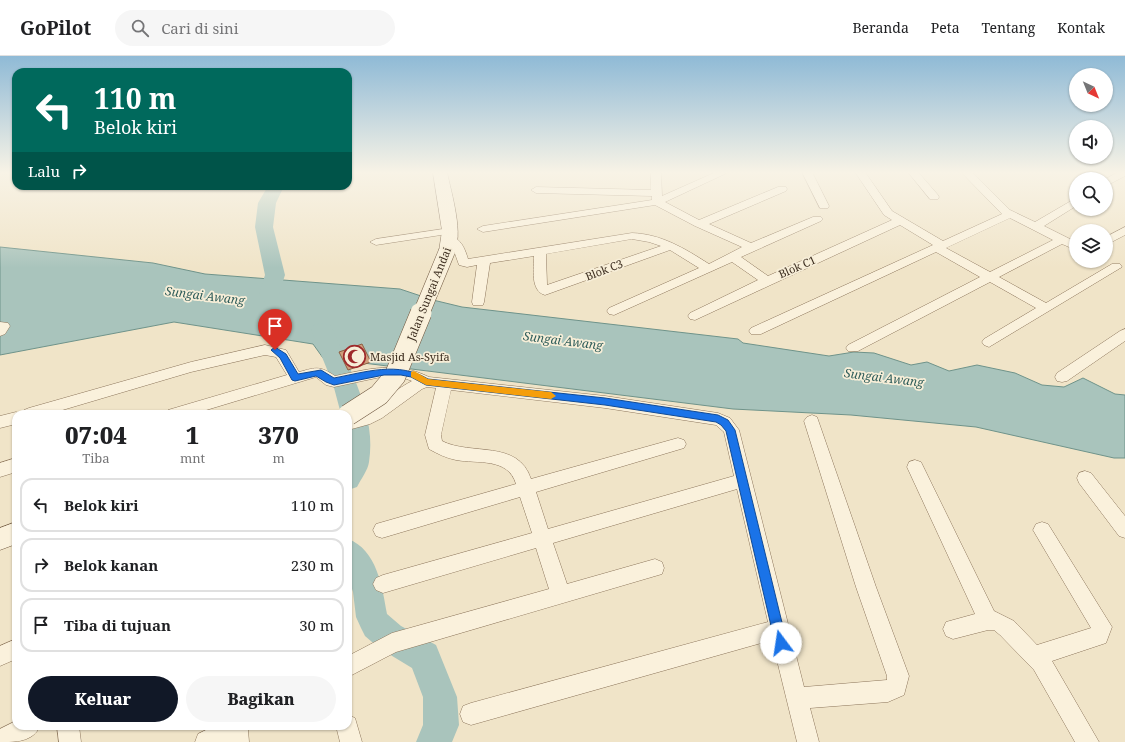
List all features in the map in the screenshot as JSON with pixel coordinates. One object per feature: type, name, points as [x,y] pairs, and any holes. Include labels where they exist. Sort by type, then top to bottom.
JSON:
[{"type":"street","points":[[444,204],[449,240]]},
{"type":"street","points":[[484,229],[623,204]]},
{"type":"street","points":[[667,204],[699,224],[746,244],[749,248]]},
{"type":"street","points":[[699,224],[746,204]]},
{"type":"street","points":[[882,204],[888,213],[939,246],[1046,308]]},
{"type":"street","points":[[998,204],[1010,214],[1069,244]]},
{"type":"street","points":[[1035,226],[1069,206]]},
{"type":"street","points":[[756,331],[1010,214]]},
{"type":"street","points":[[614,311],[709,269],[749,248],[817,218]]},
{"type":"street","name":"Blok C1","points":[[695,316],[767,280],[900,221]]},
{"type":"street","points":[[1113,238],[1125,230]]},
{"type":"street","points":[[376,242],[449,240],[458,246],[463,262],[467,263],[637,236],[654,239],[671,246],[709,269]]},
{"type":"street","name":"Jalan Sungai Andai","points":[[352,412],[378,394],[394,376],[449,240]]},
{"type":"street","points":[[853,348],[1061,240]]},
{"type":"street","name":"Blok C3","points":[[540,252],[541,286],[545,292],[671,246]]},
{"type":"street","points":[[733,257],[767,280]]},
{"type":"street","points":[[478,302],[484,261]]},
{"type":"street","points":[[989,342],[1046,308],[1120,270]]},
{"type":"street","points":[[1062,376],[1125,334]]},
{"type":"street","points":[[43,410],[191,367],[265,350],[281,353],[295,378]]},
{"type":"street","points":[[187,410],[316,372],[321,373],[329,380],[334,382],[384,371],[414,374],[426,382]]},
{"type":"street","points":[[352,423],[369,419],[404,391],[413,386],[426,382],[605,402],[718,419],[725,422],[731,430],[777,629],[808,742]]},
{"type":"street","points":[[445,383],[433,435],[435,445],[450,452],[500,458],[512,463],[521,474],[527,488],[561,595]]},
{"type":"street","points":[[0,422],[12,419]]},
{"type":"street","points":[[796,698],[888,691],[896,687],[898,676],[866,586],[812,421]]},
{"type":"street","points":[[382,530],[678,444]]},
{"type":"street","points":[[0,470],[12,466]]},
{"type":"street","points":[[915,466],[988,620]]},
{"type":"street","points":[[1085,478],[1125,530]]},
{"type":"street","points":[[383,584],[742,481]]},
{"type":"street","points":[[1034,656],[1099,636],[1102,627],[1042,530]]},
{"type":"street","points":[[0,539],[12,534]]},
{"type":"street","points":[[352,665],[392,643],[656,568]]},
{"type":"street","points":[[953,629],[988,620],[993,620],[1003,624],[1041,663],[1088,742]]},
{"type":"street","points":[[471,714],[777,629]]},
{"type":"street","points":[[0,656],[12,651]]},
{"type":"street","points":[[0,741],[21,730]]},
{"type":"street","points":[[68,730],[70,742]]},
{"type":"street","points":[[348,730],[352,742]]},
{"type":"water","name":"Sungai Awang","points":[[0,247],[153,263],[205,274],[400,289],[433,300],[462,307],[738,339],[743,343],[829,356],[854,352],[874,353],[911,365],[927,362],[949,371],[977,365],[1015,373],[1042,385],[1064,387],[1083,378],[1115,394],[1125,395],[1125,458],[1114,458],[976,427],[851,415],[733,409],[323,358],[313,344],[174,322],[0,355]]},
{"type":"building","name":"Masjid As-Syifa","points":[[362,344],[371,362],[348,370],[339,352]]},
{"type":"waterway","points":[[267,204],[264,227],[275,275],[269,293],[276,304]]},
{"type":"waterway","points":[[322,330],[352,405],[358,446],[356,464],[352,472]]},
{"type":"waterway","points":[[352,557],[360,566],[368,592],[372,617],[376,625],[390,637],[424,657],[440,697],[441,725],[434,742]]},
{"type":"slow traffic","points":[[414,374],[426,382],[551,396]]},
{"type":"place","name":"Masjid As-Syifa","points":[[355,357]]},
{"type":"route","points":[[275,350],[281,353],[295,378],[316,372],[321,373],[329,380],[334,382],[384,371],[401,372],[414,374],[426,382],[605,402],[718,419],[725,422],[731,430],[742,481],[746,489],[781,643]]}]
